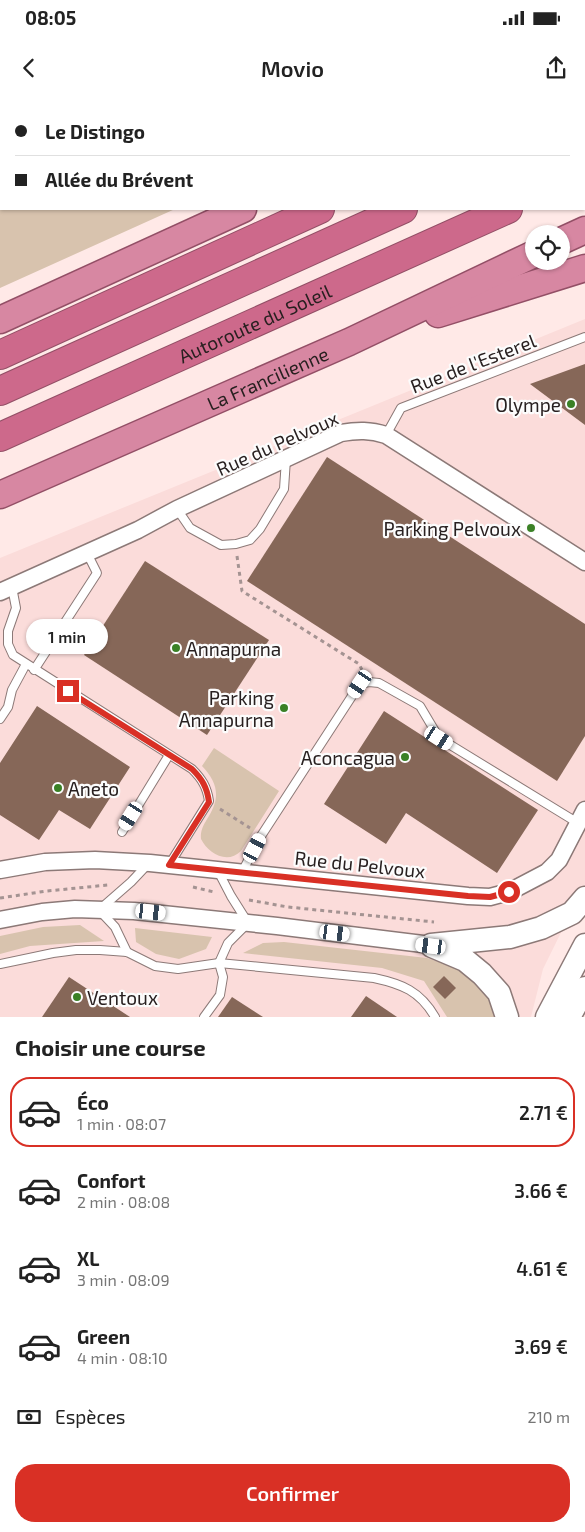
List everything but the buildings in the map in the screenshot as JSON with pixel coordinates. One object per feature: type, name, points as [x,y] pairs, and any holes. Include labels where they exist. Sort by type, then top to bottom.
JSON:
[{"type":"highway","points":[[0,320],[241,210]]},
{"type":"highway","points":[[0,355],[318,210]]},
{"type":"highway","points":[[0,391],[402,210]]},
{"type":"highway","name":"Autoroute du Soleil","points":[[0,437],[506,210]]},
{"type":"highway","points":[[570,237],[585,230]]},
{"type":"highway","name":"La Francilienne","points":[[0,495],[349,342],[525,258]]},
{"type":"highway","points":[[349,342],[585,268]]},
{"type":"main road","points":[[431,946],[510,937],[541,928],[572,913],[585,898]]},
{"type":"main road","points":[[547,1017],[585,945]]},
{"type":"main road","points":[[431,946],[465,960],[482,974],[500,993],[507,1017]]},
{"type":"main road","points":[[569,1017],[585,988]]},
{"type":"street","name":"Rue du Pelvoux","points":[[6,590],[138,530],[341,433],[358,430],[373,431],[386,435],[585,562]]},
{"type":"street","name":"Rue du Pelvoux","points":[[0,870],[45,862],[95,860],[150,863],[490,897],[509,892],[547,872],[559,860],[581,816]]},
{"type":"street","points":[[0,920],[42,912],[75,909],[134,910],[431,946]]},
{"type":"lane","name":"Rue de l'Esterel","points":[[386,435],[401,408],[585,337]]},
{"type":"lane","points":[[177,510],[190,528],[221,545],[236,544],[250,540],[260,530],[284,489],[286,459]]},
{"type":"lane","points":[[34,670],[97,573],[87,553]]},
{"type":"lane","points":[[6,590],[16,608],[8,631],[8,644],[12,655],[192,769],[202,779],[208,792],[209,802],[169,865]]},
{"type":"lane","points":[[0,719],[8,707],[12,690],[26,664]]},
{"type":"lane","points":[[242,872],[261,836],[360,684],[369,682],[380,683],[420,706],[439,738],[581,816]]},
{"type":"lane","points":[[122,832],[169,755]]},
{"type":"lane","points":[[127,952],[115,927],[99,910],[150,863]]},
{"type":"lane","points":[[204,1017],[220,995],[223,977],[219,963],[228,942],[248,923],[217,870]]},
{"type":"lane","points":[[0,964],[76,950],[127,952],[155,966],[178,969],[219,963],[374,978],[397,983],[414,993],[428,1005],[435,1017]]},
{"type":"path","points":[[236,544],[242,591],[359,664],[369,682]]},
{"type":"path","points":[[209,802],[261,836]]},
{"type":"path","points":[[0,898],[107,885]]},
{"type":"path","points":[[257,902],[442,923]]},
{"type":"shaded area","points":[[0,210],[173,210],[0,288]]},
{"type":"shaded area","points":[[585,319],[585,884],[543,969],[531,1017],[0,1017],[0,558]]},
{"type":"shaded area","points":[[214,748],[279,791],[241,851],[230,857],[218,856],[213,853],[201,839],[204,824],[213,809],[216,796],[214,784],[202,766]]},
{"type":"shaded area","points":[[80,925],[104,941],[30,946],[0,954],[0,936],[43,927]]},
{"type":"shaded area","points":[[135,928],[212,937],[206,949],[179,959],[156,954],[136,942]]},
{"type":"shaded area","points":[[284,942],[427,958],[459,969],[478,981],[491,999],[497,1017],[447,1017],[424,981],[382,968],[243,953],[263,943]]},
{"type":"place","name":"Olympe","points":[[571,404]]},
{"type":"place","name":"Parking Pelvoux","points":[[531,528]]},
{"type":"place","name":"Annapurna","points":[[176,648]]},
{"type":"place","name":"Parking Annapurna","points":[[284,708]]},
{"type":"place","name":"Aconcagua","points":[[405,757]]},
{"type":"place","name":"Aneto","points":[[58,788]]},
{"type":"place","name":"Ventoux","points":[[77,997]]},
{"type":"route","points":[[68,691],[192,769],[202,779],[208,792],[209,802],[169,865],[468,896],[490,897],[509,892]]}]
